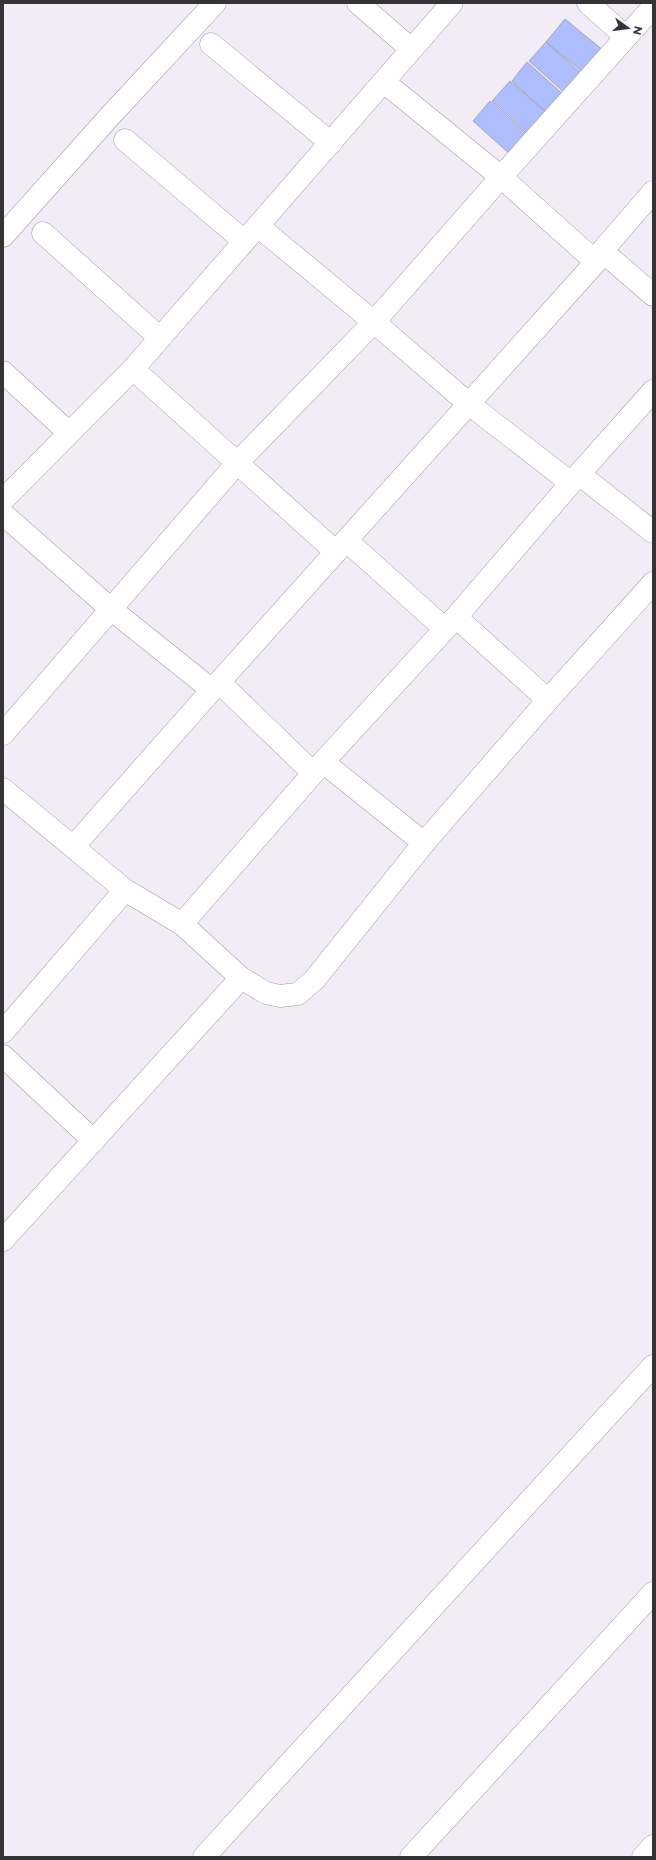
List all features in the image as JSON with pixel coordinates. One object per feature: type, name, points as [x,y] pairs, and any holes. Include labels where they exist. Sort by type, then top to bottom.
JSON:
[{"type":"street","points":[[3,236],[110,116],[215,3]]},
{"type":"street","points":[[358,3],[411,48]]},
{"type":"street","points":[[3,500],[133,368],[384,82],[411,48],[452,3]]},
{"type":"street","points":[[588,3],[626,37]]},
{"type":"street","points":[[3,734],[112,610],[238,462],[374,322],[626,37],[649,19]]},
{"type":"street","points":[[211,44],[331,143]]},
{"type":"street","points":[[384,82],[599,256],[653,296]]},
{"type":"street","points":[[125,140],[251,234],[374,322],[469,404],[653,532]]},
{"type":"street","points":[[73,847],[215,686],[469,404],[653,192]]},
{"type":"street","points":[[43,233],[160,338]]},
{"type":"street","points":[[133,368],[238,462],[342,546],[450,623],[548,700]]},
{"type":"street","points":[[3,372],[69,433]]},
{"type":"street","points":[[182,924],[318,767],[450,623],[575,478],[653,391]]},
{"type":"street","points":[[3,514],[112,610],[215,686],[318,767],[424,843]]},
{"type":"street","points":[[3,789],[125,890],[182,924],[241,978],[266,993],[280,996],[298,994],[315,979],[424,843],[548,700],[653,583]]},
{"type":"street","points":[[3,1032],[125,890]]},
{"type":"street","points":[[3,1240],[241,978]]},
{"type":"street","points":[[3,1056],[94,1141]]},
{"type":"street","points":[[204,1857],[653,1366]]},
{"type":"street","points":[[411,1857],[653,1593]]},
{"type":"street","points":[[643,1857],[653,1846]]},
{"type":"building","points":[[565,19],[604,51],[585,74],[546,42]]},
{"type":"building","points":[[546,42],[583,75],[566,94],[529,61]]},
{"type":"building","points":[[527,62],[565,96],[549,115],[512,81]]},
{"type":"building","points":[[510,81],[549,115],[531,135],[492,101]]},
{"type":"building","points":[[490,101],[529,135],[511,155],[473,121]]}]
